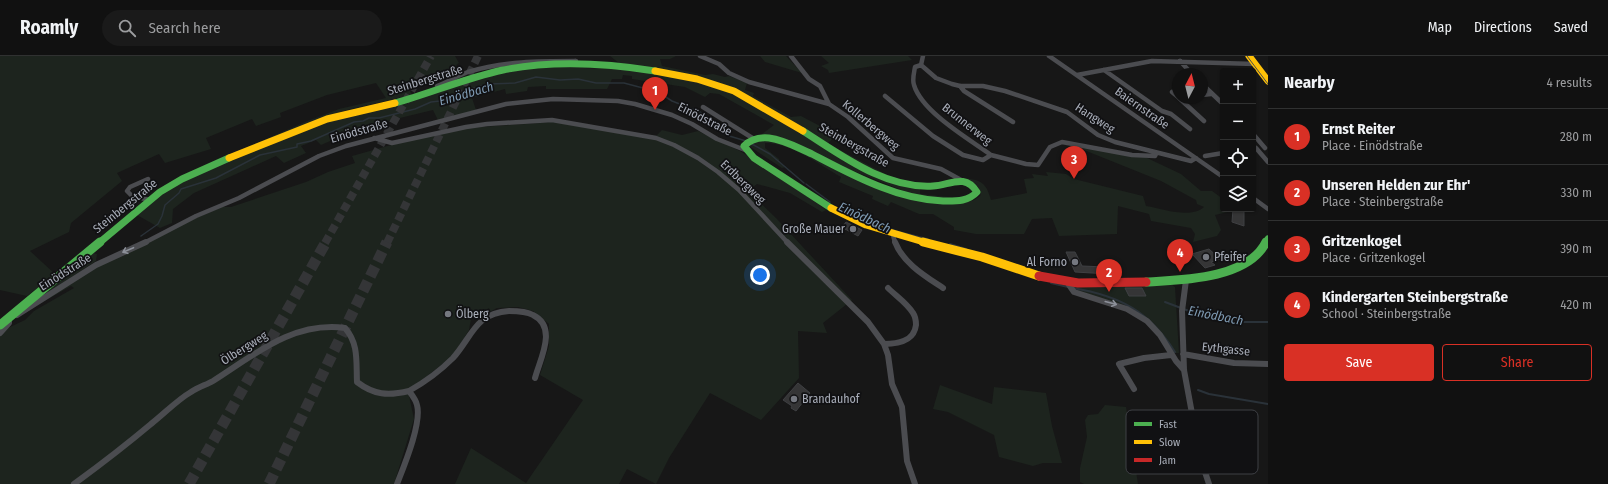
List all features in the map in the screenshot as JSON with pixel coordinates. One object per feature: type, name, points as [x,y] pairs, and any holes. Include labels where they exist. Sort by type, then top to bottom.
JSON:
[{"type":"main road","points":[[1249,56],[1267,77]]},
{"type":"main road","name":"Steinbergstraße","points":[[0,325],[150,200],[165,188],[186,176],[338,115],[399,101],[491,73],[529,66],[557,65],[647,69],[719,85],[750,99],[852,160],[886,177],[899,182],[923,186],[963,181],[970,183],[975,188],[976,193],[970,198],[955,201],[939,202],[919,199],[896,191],[779,140],[764,138],[748,144]]},
{"type":"main road","points":[[748,144],[805,192],[845,215],[893,235],[965,253],[1070,287],[1186,280],[1214,274],[1251,260],[1262,251],[1268,239]]},
{"type":"street","name":"Kollerbergweg","points":[[700,56],[719,64],[729,73],[749,82],[829,104],[848,117],[893,158],[941,169],[963,181]]},
{"type":"street","points":[[791,56],[809,78],[820,86],[829,104]]},
{"type":"street","points":[[921,65],[923,56]]},
{"type":"street","name":"Baiernstraße","points":[[1049,56],[1222,176]]},
{"type":"street","points":[[1160,56],[1164,60]]},
{"type":"street","points":[[1077,75],[1164,60],[1255,64]]},
{"type":"street","points":[[426,93],[427,91],[460,75],[492,66],[526,62],[576,61],[557,65]]},
{"type":"street","points":[[1180,61],[1186,68]]},
{"type":"street","name":"Hangweg","points":[[921,65],[936,78],[960,86],[989,87],[1018,94],[1067,112],[1106,139],[1191,161],[1196,158]]},
{"type":"street","name":"Brunnerweg","points":[[885,96],[911,119],[963,155],[983,160],[990,155],[965,138],[923,100],[914,86],[915,67],[921,65]]},
{"type":"street","name":"Baiernstraße","points":[[1104,70],[1162,111],[1171,114],[1190,129]]},
{"type":"street","name":"Hangweg","points":[[960,86],[964,91],[1013,122]]},
{"type":"street","points":[[1208,91],[1220,102]]},
{"type":"street","name":"Einödstraße","points":[[8,318],[23,312],[96,265],[142,244],[180,223],[239,198],[319,156],[374,138],[506,104],[554,99],[585,99],[626,102],[656,109],[679,118],[717,139],[748,144]]},
{"type":"street","points":[[1186,104],[1204,121]]},
{"type":"street","points":[[703,107],[748,144]]},
{"type":"street","name":"Erdbergweg","points":[[374,138],[394,143],[466,127],[488,124],[552,120],[646,135],[674,145],[698,158],[718,172],[739,190],[792,247],[868,322],[884,344],[888,355],[892,384],[902,407],[907,461],[915,484]]},
{"type":"street","points":[[1256,137],[1266,148]]},
{"type":"street","points":[[990,155],[1032,165],[1038,165],[1046,149],[1062,142],[1132,155],[1155,156],[1156,153]]},
{"type":"street","points":[[1256,149],[1268,162]]},
{"type":"street","points":[[1205,156],[1220,153]]},
{"type":"street","points":[[148,179],[130,187],[127,191],[132,196],[150,200]]},
{"type":"street","points":[[1256,200],[1268,209]]},
{"type":"street","points":[[893,235],[895,244],[902,255],[914,267],[943,288]]},
{"type":"street","points":[[1186,280],[1182,309],[1183,354],[1184,370],[1191,410]]},
{"type":"street","points":[[1070,287],[1136,312],[1156,329],[1171,355],[1184,370]]},
{"type":"street","points":[[884,344],[895,344],[906,341],[913,336],[916,326],[914,315],[888,288]]},
{"type":"street","name":"Ölbergweg","points":[[74,484],[111,457],[190,392],[212,381],[255,352],[278,340],[318,327],[330,326],[345,328],[352,336],[355,343],[357,382],[364,388],[378,394],[391,396],[409,391],[437,374],[449,362],[482,320],[494,313],[508,311],[529,313],[539,318],[545,324],[546,336],[543,357],[535,378]]},
{"type":"street","points":[[0,333],[9,323],[8,318]]},
{"type":"street","name":"Eythgasse","points":[[1183,354],[1234,363],[1268,364]]},
{"type":"street","points":[[1134,389],[1119,364],[1144,358],[1171,355]]},
{"type":"street","points":[[397,484],[417,415],[417,405],[409,391]]},
{"type":"street","points":[[1206,474],[1209,484]]},
{"type":"shaded area","points":[[0,56],[455,56],[459,63],[456,65],[457,68],[440,73],[441,76],[408,87],[412,95],[347,110],[236,152],[339,109],[386,98],[376,83],[327,95],[280,113],[281,117],[256,126],[252,119],[206,138],[211,149],[165,163],[159,154],[117,173],[122,181],[71,223],[69,232],[30,251],[55,274],[27,296],[0,290]]},
{"type":"shaded area","points":[[610,56],[676,56],[670,59],[660,59],[662,66],[705,75],[713,74],[725,77],[729,76],[747,83],[745,90],[754,93],[753,96],[791,117],[801,116],[837,135],[828,143],[722,84],[619,63]]},
{"type":"shaded area","points":[[760,56],[786,56],[802,73],[765,62]]},
{"type":"shaded area","points":[[821,56],[908,56],[912,60],[829,73],[828,70],[821,66],[829,63]]},
{"type":"shaded area","points":[[554,67],[644,70],[709,84],[734,94],[908,186],[920,189],[920,194],[958,198],[936,199],[909,193],[763,135],[762,134],[774,125],[719,94],[710,93],[705,97],[685,87],[632,79],[632,76],[623,75],[622,79],[612,79],[607,89],[546,89],[546,86],[528,87],[527,91],[506,94],[505,89],[472,98],[476,110],[438,120],[433,110],[379,123],[380,126],[351,132],[321,145],[316,140],[301,146],[306,153],[284,163],[276,156],[194,193],[173,209],[172,223],[160,228],[137,215],[159,197],[189,178],[318,124],[466,82],[511,71]]},
{"type":"shaded area","points":[[554,122],[653,139],[662,130],[682,135],[698,131],[740,151],[778,175],[826,210],[822,212],[790,193],[757,184],[748,191],[776,218],[852,300],[823,323],[827,333],[798,331],[799,378],[761,420],[710,393],[669,458],[656,484],[627,469],[619,484],[455,484],[471,448],[526,483],[583,400],[540,375],[549,346],[549,324],[533,311],[518,307],[497,308],[482,316],[472,314],[469,330],[453,356],[408,391],[414,419],[394,484],[0,484],[0,336],[8,328],[25,320],[34,311],[74,288],[71,286],[29,310],[96,266],[173,228],[222,207],[231,207],[306,182],[328,172],[355,163],[352,156],[391,145],[466,128]]},
{"type":"shaded area","points":[[758,140],[782,144],[902,195],[962,203],[974,200],[980,196],[981,192],[976,184],[963,178],[982,183],[987,189],[991,200],[1027,193],[1024,179],[1034,178],[1032,174],[1048,176],[1046,172],[1066,174],[1074,179],[1143,196],[1146,206],[1168,211],[1184,213],[1198,211],[1204,207],[1197,204],[1196,200],[1161,181],[1069,144],[1145,157],[1181,174],[1201,191],[1212,191],[1220,197],[1220,212],[1228,212],[1215,215],[1221,230],[1217,236],[1193,242],[1195,234],[1191,228],[1151,221],[1149,214],[1118,206],[1117,234],[1059,236],[1052,218],[1032,219],[1024,234],[976,234],[954,230],[954,227],[933,214],[919,214],[891,202],[888,206],[872,199],[873,196],[839,182],[841,177],[795,150],[785,146],[765,143],[765,148],[779,159],[779,162],[786,167],[782,168],[749,146]]},
{"type":"shaded area","points":[[93,253],[97,254],[96,261],[32,303]]},
{"type":"shaded area","points":[[1171,284],[1175,287],[1179,353],[1173,353],[1149,322],[1138,312],[1124,305],[1092,297],[1079,291],[1074,286]]},
{"type":"shaded area","points":[[940,385],[992,404],[994,387],[1046,393],[1052,426],[1062,463],[1043,463],[1033,466],[999,457],[994,435],[948,412],[933,409]]},
{"type":"shaded area","points":[[1105,405],[1126,407],[1126,474],[1136,474],[1138,484],[1084,484],[1080,482],[1080,468],[1087,437],[1085,420],[1088,415],[1098,414]]},
{"type":"building","points":[[1233,212],[1244,212],[1244,226],[1232,222]]},
{"type":"building","name":"Große Mauer","points":[[846,222],[862,230],[858,236],[845,229],[847,228],[843,226]]},
{"type":"building","name":"Pfeifer","points":[[1209,249],[1220,259],[1211,262],[1215,265],[1205,268],[1192,254]]},
{"type":"building","name":"Al Forno","points":[[1066,252],[1075,252],[1082,266],[1106,267],[1109,274],[1075,272]]},
{"type":"building","points":[[1125,288],[1142,288],[1146,296],[1129,296]]},
{"type":"building","name":"Brandauhof","points":[[798,383],[810,393],[796,411],[791,408],[792,406],[783,400]]},
{"type":"waterway","name":"Einödbach","points":[[141,236],[158,224],[165,205],[179,193],[181,189],[216,178],[260,155],[297,147],[297,144],[311,141],[354,122],[363,121],[369,118],[379,118],[415,109],[431,102],[449,100],[471,89],[489,84],[515,83],[536,77],[560,80],[578,79],[596,83],[624,83],[658,92],[672,101],[700,112],[726,135],[746,141]]},
{"type":"waterway","name":"Einödbach","points":[[750,143],[770,154],[804,183]]},
{"type":"waterway","name":"Einödbach","points":[[806,184],[830,202]]},
{"type":"waterway","name":"Einödbach","points":[[848,212],[896,231],[928,239]]},
{"type":"waterway","name":"Einödbach","points":[[950,244],[966,249]]},
{"type":"waterway","name":"Einödbach","points":[[1051,283],[1068,287]]},
{"type":"waterway","name":"Einödbach","points":[[1073,288],[1090,291],[1105,296],[1132,308],[1155,326],[1175,352]]},
{"type":"waterway","name":"Einödbach","points":[[1165,302],[1189,311],[1236,322],[1268,322]]},
{"type":"waterway","name":"Einödbach","points":[[1198,390],[1209,394],[1268,404]]},
{"type":"tunnel","points":[[325,243],[431,56]]},
{"type":"tunnel","points":[[387,243],[478,56]]},
{"type":"tunnel","points":[[189,484],[326,242]]},
{"type":"tunnel","points":[[269,484],[387,242]]},
{"type":"tram line","points":[[1247,56],[1268,84]]},
{"type":"traffic: fast","points":[[395,103],[476,77],[522,67],[579,63],[655,71]]},
{"type":"traffic: fast","points":[[803,131],[855,163],[883,177],[897,182],[924,186],[937,186],[954,182],[965,182],[974,186],[977,192],[968,199],[957,201],[932,200],[915,197],[881,187],[783,141],[760,138],[751,140],[744,146],[754,158],[831,208]]},
{"type":"traffic: fast","points":[[0,325],[160,192],[182,179],[229,158]]},
{"type":"traffic: fast","points":[[1146,282],[1189,279],[1234,269],[1247,263],[1258,255],[1268,239]]},
{"type":"traffic: slow","points":[[1249,56],[1268,81]]},
{"type":"traffic: slow","points":[[655,71],[697,79],[734,91],[803,131]]},
{"type":"traffic: slow","points":[[229,158],[327,119],[395,103]]},
{"type":"traffic: slow","points":[[831,208],[866,225],[883,231],[974,255],[1039,276]]},
{"type":"traffic: jam","points":[[1039,276],[1078,283],[1146,282]]},
{"type":"place","name":"Ernst Reiter","points":[[655,110]]},
{"type":"place","name":"Gritzenkogel","points":[[1074,179]]},
{"type":"place","name":"Große Mauer","points":[[853,229]]},
{"type":"place","name":"Pfeifer","points":[[1206,257]]},
{"type":"place","name":"Al Forno","points":[[1075,262]]},
{"type":"place","name":"Kindergarten Steinbergstraße","points":[[1180,272]]},
{"type":"place","name":"Unseren Helden zur Ehr'","points":[[1109,292]]},
{"type":"place","name":"Ölberg","points":[[448,314]]},
{"type":"place","name":"Brandauhof","points":[[794,399]]}]
